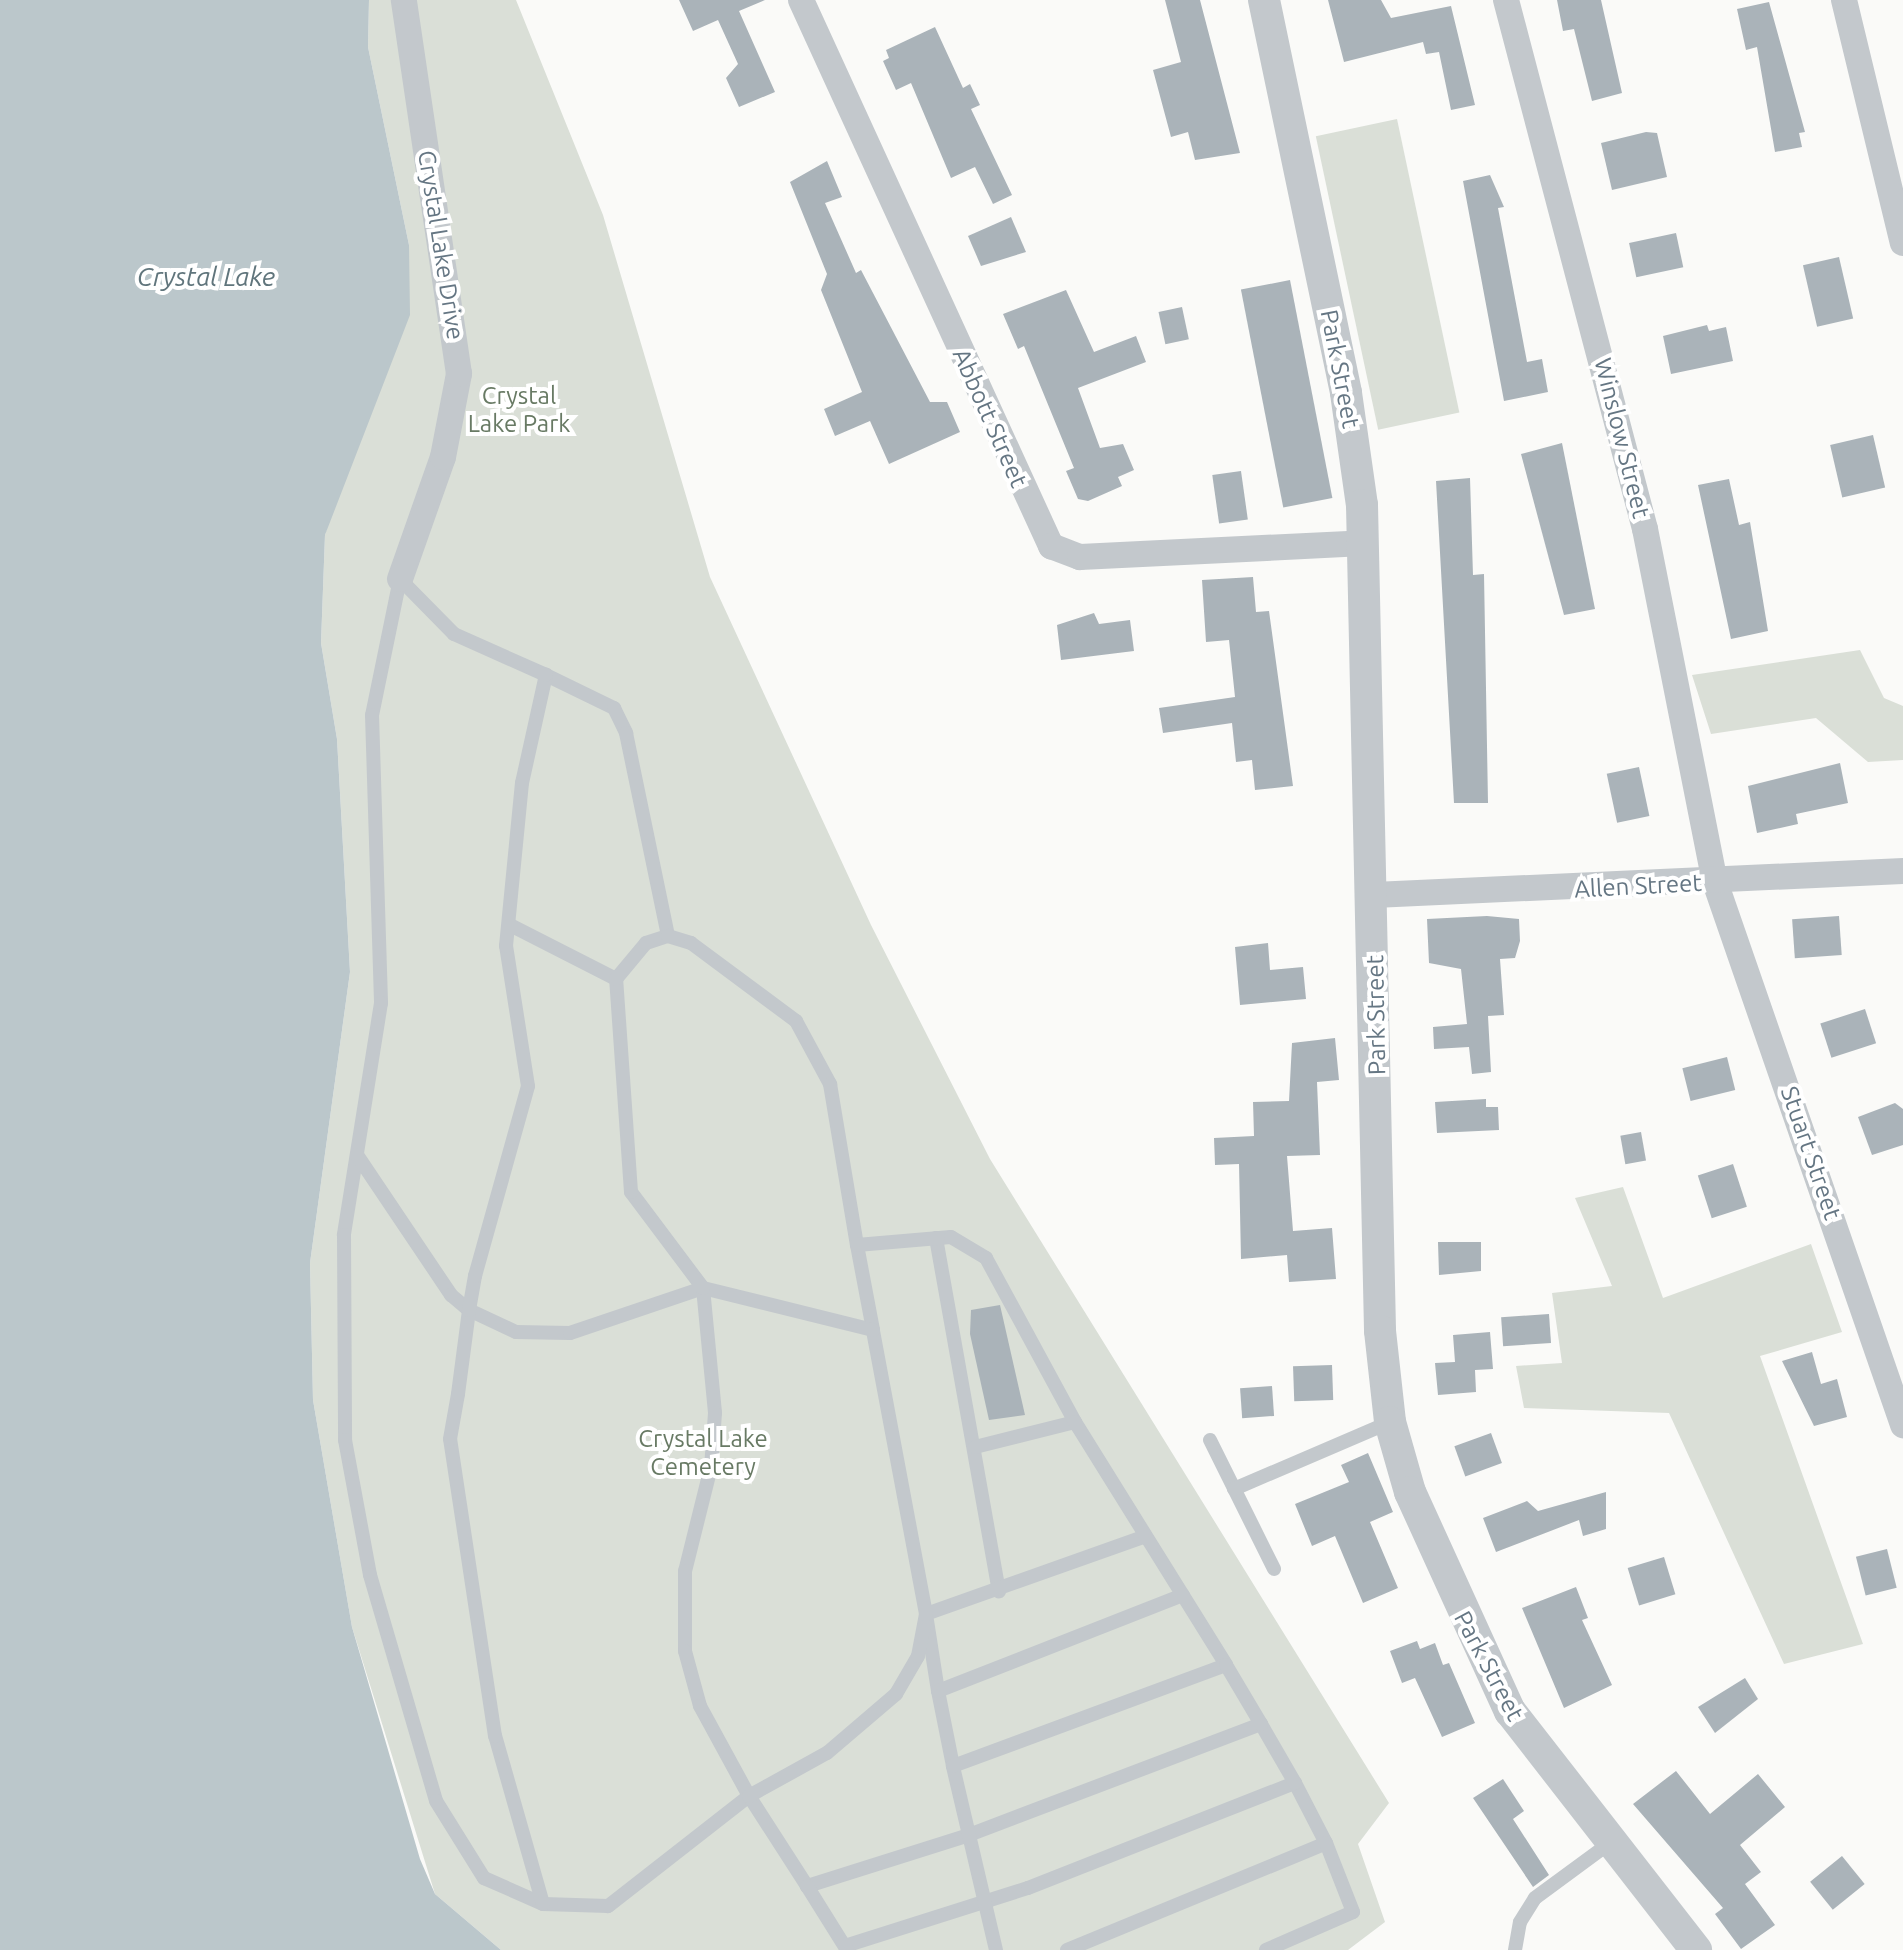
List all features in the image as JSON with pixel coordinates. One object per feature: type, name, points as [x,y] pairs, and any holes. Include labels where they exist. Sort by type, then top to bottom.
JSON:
[{"type":"street","name":"Crystal Lake Drive","points":[[400,579],[443,457],[459,374],[404,0]]},
{"type":"street","name":"Abbott Street","points":[[801,0],[1051,546],[1080,557],[1364,543]]},
{"type":"street","name":"Park Street","points":[[1264,0],[1346,393],[1364,543],[1374,895],[1380,1331],[1390,1422],[1410,1492],[1494,1682],[1610,1843],[1696,1950]]},
{"type":"street","name":"Winslow Street","points":[[1506,0],[1645,529],[1715,882]]},
{"type":"street","points":[[1844,0],[1903,243]]},
{"type":"street","name":"Allen Street","points":[[1374,895],[1715,882],[1903,871]]},
{"type":"street","name":"Stuart Street","points":[[1715,882],[1903,1425]]},
{"type":"lane","points":[[400,579],[454,634],[614,708],[626,733],[668,936]]},
{"type":"lane","points":[[400,579],[372,715],[381,1003],[344,1235],[342,1378],[370,1575],[449,1827],[484,1878],[543,1904],[608,1906],[749,1796],[827,1753],[896,1694],[918,1656],[926,1614]]},
{"type":"lane","points":[[543,1904],[495,1736],[451,1464],[469,1310],[528,1086],[507,961],[522,783],[546,675]]},
{"type":"lane","points":[[510,925],[616,979]]},
{"type":"lane","points":[[996,1950],[982,1902],[966,1836],[938,1691],[830,1084],[817,1052],[769,997],[691,943],[668,936],[646,943],[616,979],[624,1168],[647,1222],[703,1288],[715,1413],[711,1467],[685,1571],[685,1651],[700,1706],[749,1796],[846,1948],[982,1902],[1295,1783]]},
{"type":"lane","points":[[357,1155],[434,1273],[469,1310],[540,1336],[603,1324],[703,1288],[873,1330]]},
{"type":"lane","points":[[857,1245],[936,1238],[959,1240],[986,1258],[1075,1422],[1261,1724],[1326,1843],[1353,1912],[1266,1950]]},
{"type":"lane","points":[[936,1238],[999,1591]]},
{"type":"lane","points":[[975,1447],[1075,1422]]},
{"type":"lane","points":[[1234,1489],[1390,1422]]},
{"type":"lane","points":[[1210,1440],[1274,1569]]},
{"type":"lane","points":[[926,1614],[999,1591],[1146,1536]]},
{"type":"lane","points":[[938,1691],[1183,1595]]},
{"type":"lane","points":[[953,1766],[1226,1665]]},
{"type":"lane","points":[[807,1886],[966,1836],[1261,1724]]},
{"type":"lane","points":[[1067,1950],[1326,1843]]},
{"type":"lane","points":[[1515,1950],[1520,1922],[1535,1898],[1610,1843]]},
{"type":"green space","name":"Crystal Lake Cemetery","points":[[369,0],[516,0],[603,215],[710,577],[871,925],[990,1159],[1389,1803],[1358,1844],[1385,1922],[1348,1950],[501,1950],[435,1894],[352,1627],[313,1400],[310,1263],[350,972],[337,739],[321,643],[325,535],[409,245],[368,47]]},
{"type":"green space","points":[[1397,119],[1459,412],[1378,430],[1316,136]]},
{"type":"green space","points":[[1860,650],[1884,698],[1903,706],[1903,760],[1868,762],[1816,718],[1711,734],[1692,675]]},
{"type":"green space","points":[[1623,1187],[1663,1298],[1811,1244],[1842,1332],[1760,1356],[1863,1644],[1784,1664],[1669,1413],[1524,1408],[1516,1366],[1562,1363],[1552,1293],[1612,1286],[1575,1198]]},
{"type":"water","name":"Crystal Lake","points":[[0,0],[369,0],[368,47],[409,245],[410,315],[325,535],[321,643],[337,739],[350,972],[310,1263],[313,1400],[352,1627],[420,1859],[435,1894],[501,1950],[0,1950]]},
{"type":"building","points":[[679,0],[765,0],[739,11],[775,92],[739,107],[726,78],[738,64],[718,20],[693,31]]},
{"type":"building","points":[[1165,0],[1200,0],[1240,153],[1195,160],[1188,132],[1171,137],[1153,70],[1181,62]]},
{"type":"building","points":[[1328,0],[1381,0],[1391,18],[1451,6],[1475,105],[1451,110],[1439,52],[1426,54],[1423,42],[1344,62]]},
{"type":"building","points":[[1557,0],[1601,0],[1622,93],[1592,101],[1574,29],[1563,31]]},
{"type":"building","points":[[1769,2],[1805,132],[1799,133],[1802,147],[1775,152],[1757,47],[1746,50],[1737,9]]},
{"type":"building","points":[[935,27],[963,88],[970,84],[980,105],[971,109],[1012,195],[993,204],[975,167],[951,178],[911,83],[896,90],[883,61],[889,58],[886,50]]},
{"type":"building","points":[[1646,132],[1657,133],[1667,177],[1612,190],[1601,143]]},
{"type":"building","points":[[827,161],[842,197],[825,203],[856,273],[861,270],[930,402],[947,402],[960,432],[889,464],[870,421],[835,436],[824,409],[862,392],[821,290],[827,274],[790,182]]},
{"type":"building","points":[[1490,175],[1504,207],[1498,208],[1527,362],[1542,359],[1548,392],[1504,401],[1463,181]]},
{"type":"building","points":[[1011,217],[1026,252],[981,266],[968,236]]},
{"type":"building","points":[[1676,233],[1683,267],[1636,277],[1629,243]]},
{"type":"building","points":[[1839,257],[1853,318],[1817,327],[1803,265]]},
{"type":"building","points":[[1290,280],[1332,498],[1283,507],[1241,290]]},
{"type":"building","points":[[1066,290],[1094,352],[1136,336],[1146,362],[1078,388],[1100,448],[1123,444],[1134,470],[1118,477],[1122,486],[1088,501],[1078,499],[1066,471],[1074,468],[1024,346],[1018,349],[1003,314]]},
{"type":"building","points":[[1182,307],[1189,339],[1165,344],[1159,312]]},
{"type":"building","points":[[1707,325],[1709,331],[1726,327],[1733,361],[1671,374],[1663,336]]},
{"type":"building","points":[[1873,435],[1885,488],[1842,498],[1830,445]]},
{"type":"building","points":[[1562,443],[1595,609],[1564,615],[1521,454]]},
{"type":"building","points":[[1241,471],[1248,520],[1219,524],[1212,475]]},
{"type":"building","points":[[1470,478],[1473,575],[1484,574],[1488,803],[1454,803],[1436,481]]},
{"type":"building","points":[[1729,479],[1739,525],[1750,522],[1768,631],[1731,639],[1698,485]]},
{"type":"building","points":[[1253,577],[1256,612],[1269,611],[1293,786],[1255,790],[1252,760],[1236,762],[1232,723],[1163,733],[1159,708],[1235,697],[1229,640],[1206,642],[1202,580]]},
{"type":"building","points":[[1094,613],[1099,624],[1130,620],[1134,651],[1061,660],[1057,625]]},
{"type":"building","points":[[1840,763],[1848,803],[1796,814],[1798,824],[1757,833],[1748,786]]},
{"type":"building","points":[[1639,767],[1649,816],[1617,823],[1607,774]]},
{"type":"building","points":[[1487,916],[1519,919],[1520,941],[1515,958],[1500,959],[1504,1015],[1488,1016],[1491,1072],[1472,1074],[1469,1047],[1434,1049],[1433,1027],[1467,1024],[1461,969],[1429,963],[1427,919]]},
{"type":"building","points":[[1839,916],[1842,955],[1795,958],[1792,919]]},
{"type":"building","points":[[1268,943],[1270,970],[1303,967],[1306,999],[1240,1005],[1235,947]]},
{"type":"building","points":[[1865,1009],[1876,1043],[1831,1058],[1820,1024]]},
{"type":"building","points":[[1335,1038],[1339,1080],[1317,1082],[1320,1155],[1287,1156],[1293,1231],[1332,1228],[1336,1279],[1289,1282],[1287,1255],[1241,1259],[1239,1164],[1215,1165],[1214,1138],[1254,1136],[1253,1102],[1289,1101],[1292,1043]]},
{"type":"building","points":[[1727,1057],[1735,1090],[1691,1101],[1682,1068]]},
{"type":"building","points":[[1486,1099],[1486,1107],[1498,1107],[1499,1130],[1437,1133],[1435,1102]]},
{"type":"building","points":[[1895,1103],[1903,1109],[1903,1145],[1872,1155],[1858,1117]]},
{"type":"building","points":[[1641,1132],[1646,1161],[1625,1164],[1620,1136]]},
{"type":"building","points":[[1733,1164],[1747,1207],[1712,1218],[1698,1175]]},
{"type":"building","points":[[1438,1242],[1481,1242],[1481,1271],[1439,1275]]},
{"type":"building","points":[[1000,1305],[1025,1415],[989,1420],[970,1334],[971,1310]]},
{"type":"building","points":[[1549,1314],[1551,1343],[1503,1346],[1501,1317]]},
{"type":"building","points":[[1490,1332],[1493,1369],[1475,1370],[1476,1392],[1438,1395],[1435,1363],[1455,1362],[1453,1335]]},
{"type":"building","points":[[1812,1352],[1821,1384],[1837,1379],[1847,1417],[1814,1426],[1782,1361]]},
{"type":"building","points":[[1332,1365],[1333,1400],[1294,1401],[1293,1366]]},
{"type":"building","points":[[1272,1386],[1274,1416],[1242,1418],[1240,1388]]},
{"type":"building","points":[[1491,1433],[1502,1463],[1465,1476],[1454,1446]]},
{"type":"building","points":[[1368,1453],[1393,1512],[1370,1522],[1398,1588],[1363,1603],[1335,1536],[1312,1546],[1295,1504],[1349,1482],[1341,1465]]},
{"type":"building","points":[[1606,1492],[1606,1529],[1583,1536],[1579,1520],[1496,1552],[1483,1518],[1527,1501],[1538,1511]]},
{"type":"building","points":[[1887,1549],[1897,1588],[1866,1596],[1856,1557]]},
{"type":"building","points":[[1664,1557],[1675,1594],[1639,1605],[1628,1568]]},
{"type":"building","points":[[1576,1587],[1588,1618],[1582,1620],[1612,1685],[1564,1708],[1522,1608]]},
{"type":"building","points":[[1417,1641],[1420,1649],[1435,1643],[1443,1665],[1449,1663],[1475,1723],[1442,1737],[1415,1678],[1402,1683],[1390,1651]]},
{"type":"building","points":[[1745,1678],[1758,1699],[1715,1733],[1698,1707]]},
{"type":"building","points":[[1676,1771],[1710,1814],[1758,1774],[1785,1807],[1740,1845],[1761,1872],[1745,1884],[1775,1925],[1741,1949],[1715,1914],[1723,1908],[1633,1804]]},
{"type":"building","points":[[1503,1779],[1524,1811],[1513,1819],[1549,1875],[1533,1887],[1473,1798]]},
{"type":"building","points":[[1842,1856],[1865,1884],[1833,1910],[1810,1882]]},
{"type":"park label","name":"Crystal Lake Park","points":[[519,410]]}]
